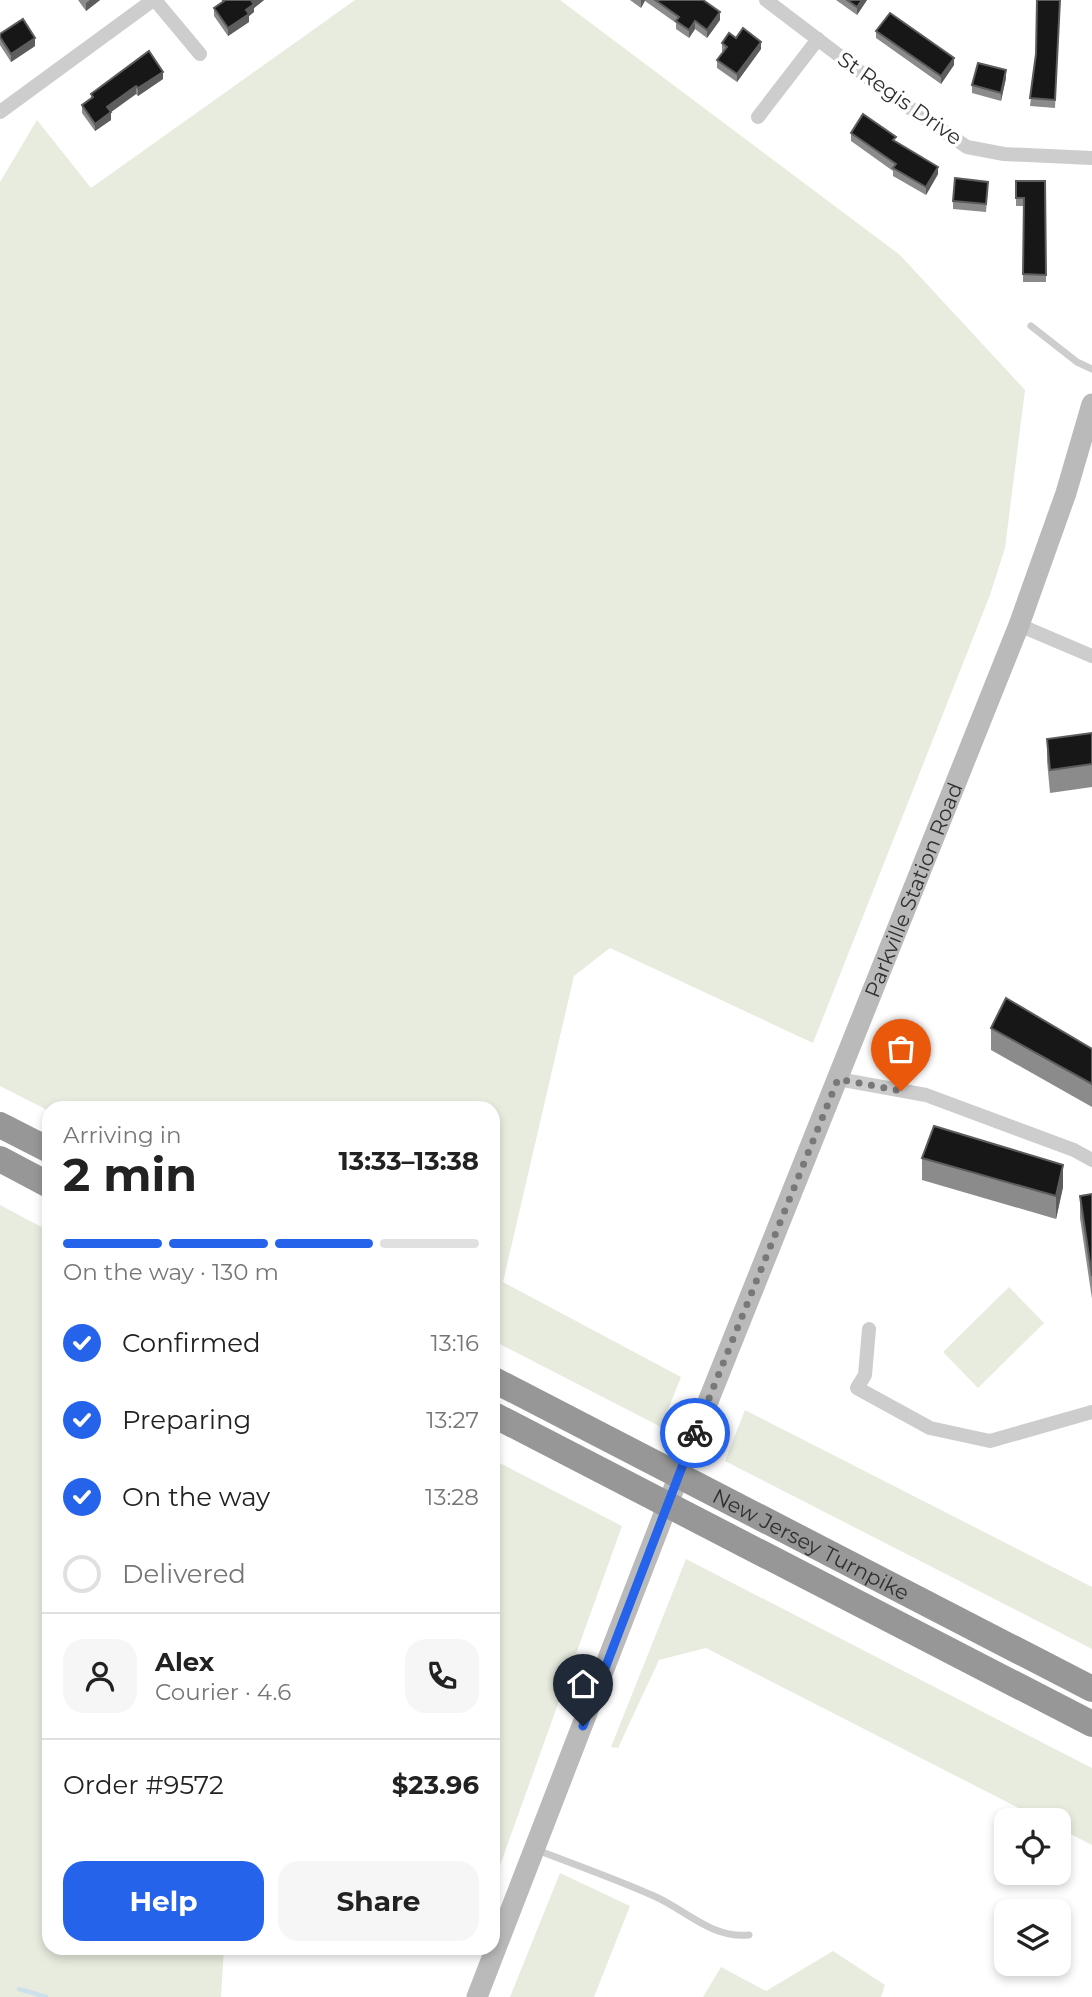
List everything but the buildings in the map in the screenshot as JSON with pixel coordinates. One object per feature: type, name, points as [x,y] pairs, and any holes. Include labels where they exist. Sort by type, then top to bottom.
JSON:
[{"type":"highway","points":[[0,1125],[42,1146]]},
{"type":"highway","points":[[0,1159],[42,1181]]},
{"type":"highway","name":"New Jersey Turnpike","points":[[500,1383],[1092,1689]]},
{"type":"highway","name":"New Jersey Turnpike","points":[[500,1418],[1092,1724]]},
{"type":"main road","name":"Parkville Station Road","points":[[500,1938],[695,1434],[1019,625],[1066,493],[1092,404]]},
{"type":"main road","name":"Parkville Station Road","points":[[477,1997],[493,1955]]},
{"type":"street","points":[[0,112],[154,0],[200,54]]},
{"type":"street","name":"St Regis Drive","points":[[766,0],[891,95],[968,147],[1004,154],[1092,158]]},
{"type":"street","points":[[758,117],[818,39]]},
{"type":"street","points":[[1019,625],[1092,656]]},
{"type":"street","points":[[838,1079],[926,1095],[1074,1150],[1092,1160]]},
{"type":"street","points":[[869,1329],[865,1375],[857,1388],[930,1428],[990,1441],[1092,1412]]},
{"type":"lane","points":[[1031,326],[1077,362],[1092,369]]},
{"type":"lane","points":[[535,1849],[654,1896],[698,1923],[726,1934],[748,1935]]},
{"type":"shaded area","points":[[355,0],[560,0],[900,255],[1025,390],[1005,548],[990,595],[813,1043],[610,948],[574,976],[503,1282],[681,1377],[661,1427],[500,1344],[500,1101],[42,1101],[42,1107],[0,1086],[0,182],[37,120],[91,188]]},
{"type":"shaded area","points":[[0,1205],[42,1227],[42,1955],[224,1955],[221,1997],[0,1997]]},
{"type":"shaded area","points":[[1009,1287],[1044,1323],[978,1388],[943,1352]]},
{"type":"shaded area","points":[[745,1410],[1092,1587],[1092,1649],[725,1461]]},
{"type":"shaded area","points":[[500,1463],[622,1526],[500,1865]]},
{"type":"shaded area","points":[[686,1559],[1092,1768],[1092,1845],[1071,1834],[1071,1808],[1019,1808],[706,1648],[659,1660],[618,1748],[611,1747]]},
{"type":"shaded area","points":[[560,1873],[630,1906],[594,1997],[510,1997]]},
{"type":"shaded area","points":[[833,1951],[885,1985],[881,1997],[703,1997],[721,1967],[766,1991]]},
{"type":"waterway","points":[[19,1989],[46,1997]]},
{"type":"way so far","points":[[695,1433],[838,1079],[901,1091]]},
{"type":"route","points":[[583,1726],[695,1433]]}]
